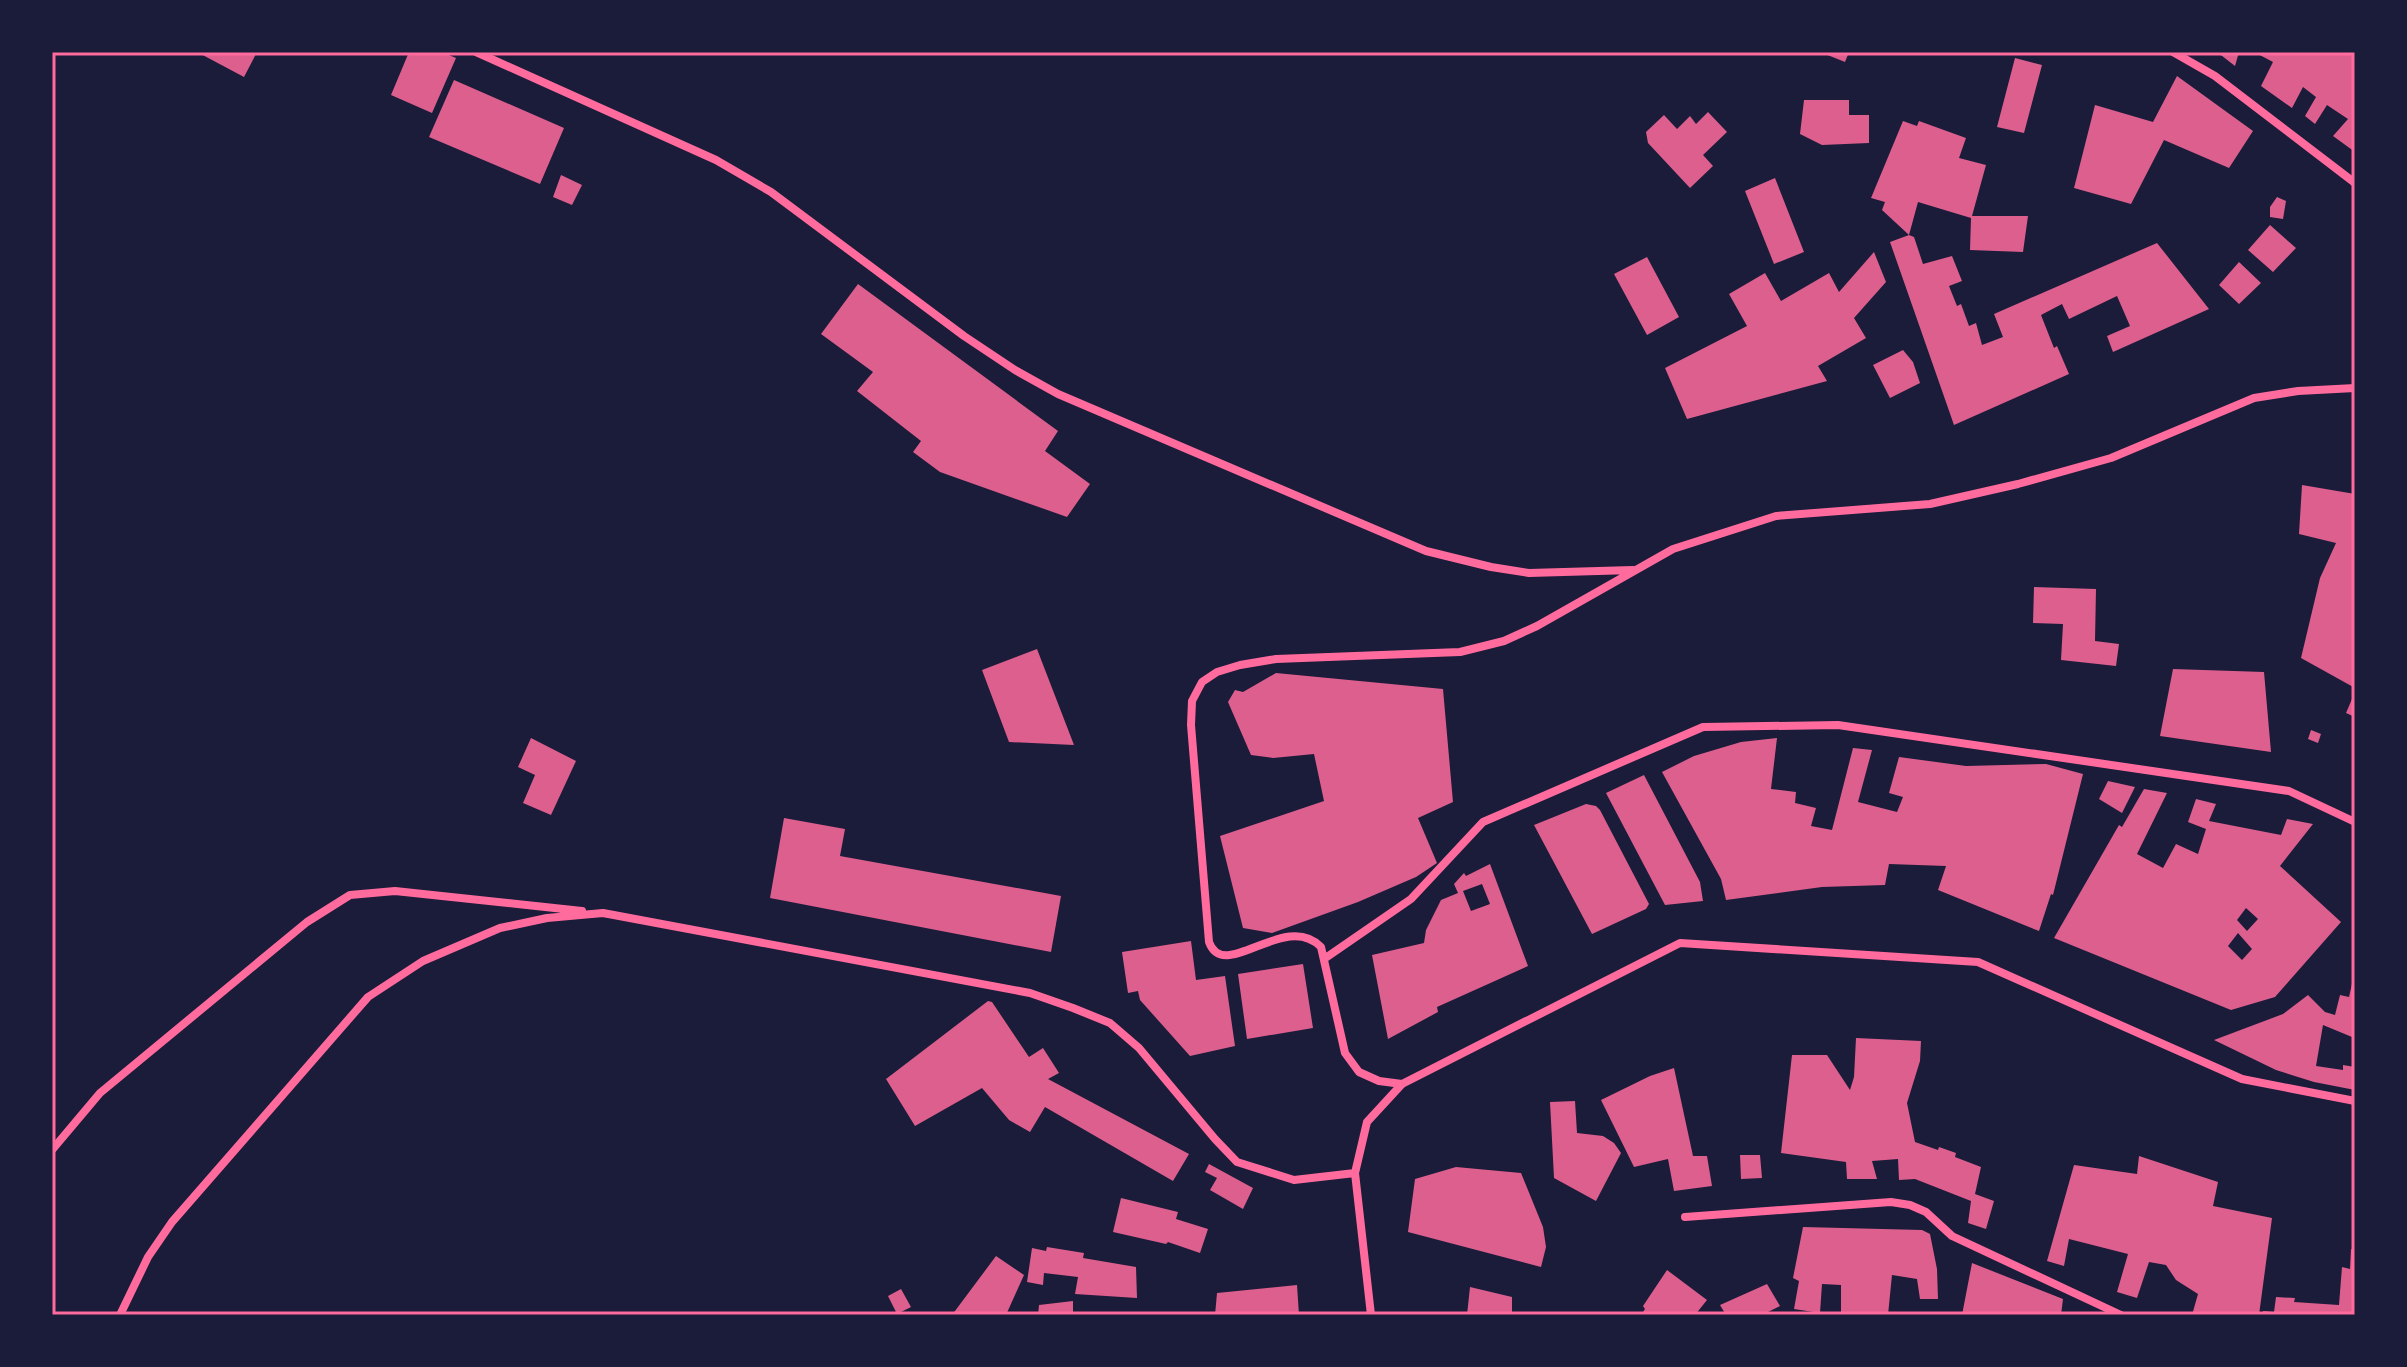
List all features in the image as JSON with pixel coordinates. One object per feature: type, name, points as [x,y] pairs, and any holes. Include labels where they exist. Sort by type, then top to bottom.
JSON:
[{"type":"street","points":[[476,52],[716,160],[758,184],[964,336],[1015,370],[1070,400],[1426,551],[1529,573],[1633,570]]},
{"type":"street","points":[[2173,52],[2215,76],[2355,183]]},
{"type":"street","points":[[1402,1084],[1379,1081],[1359,1072],[1345,1053],[1321,947],[1313,939],[1301,935],[1288,936],[1232,955],[1218,954],[1212,950],[1191,725],[1192,701],[1202,682],[1217,672],[1276,659],[1460,652],[1504,641],[1537,626],[1673,549],[1776,516],[1930,504],[2111,458],[2254,398],[2298,391],[2355,388]]},
{"type":"street","points":[[1324,959],[1411,899],[1483,822],[1703,727],[1854,727],[2289,791],[2355,822]]},
{"type":"street","points":[[52,1150],[100,1093],[307,922],[350,895],[395,891],[603,913],[1030,993],[1110,1023],[1139,1048],[1237,1162],[1294,1180],[1355,1173]]},
{"type":"street","points":[[120,1315],[148,1257],[172,1222],[368,997],[423,961],[500,928],[547,918],[603,913]]},
{"type":"street","points":[[1371,1315],[1355,1173],[1367,1122],[1402,1084],[1680,943],[1978,962],[2242,1079],[2355,1101]]},
{"type":"street","points":[[1685,1217],[1891,1202],[1910,1205],[1926,1212],[1952,1236],[2121,1315]]},
{"type":"building","points":[[197,52],[257,52],[244,77]]},
{"type":"building","points":[[409,52],[442,52],[456,58],[432,113],[391,95]]},
{"type":"building","points":[[1820,52],[1849,52],[1845,62]]},
{"type":"building","points":[[2217,52],[2239,52],[2235,66]]},
{"type":"building","points":[[2254,52],[2355,52],[2355,152],[2333,136],[2348,119],[2327,105],[2315,124],[2305,116],[2316,97],[2303,87],[2292,108],[2261,86],[2273,62]]},
{"type":"building","points":[[2015,58],[2042,65],[2024,133],[1997,127]]},
{"type":"building","points":[[2177,76],[2253,131],[2229,168],[2164,140],[2131,204],[2074,188],[2095,105],[2153,122]]},
{"type":"building","points":[[454,80],[564,128],[540,184],[429,137]]},
{"type":"building","points":[[1804,100],[1849,100],[1849,115],[1869,115],[1869,143],[1822,145],[1800,134]]},
{"type":"building","points":[[1708,112],[1727,132],[1703,155],[1713,166],[1690,188],[1648,143],[1646,132],[1664,115],[1677,129],[1690,116],[1696,124]]},
{"type":"building","points":[[1903,121],[1917,126],[1919,121],[1966,138],[1959,158],[1986,165],[1972,216],[2028,216],[2023,252],[1970,250],[1971,218],[1918,202],[1909,235],[1882,210],[1885,202],[1871,198]]},
{"type":"building","points":[[561,175],[582,185],[572,205],[553,197]]},
{"type":"building","points":[[1775,178],[1804,252],[1774,264],[1745,191]]},
{"type":"building","points":[[2277,197],[2286,201],[2283,219],[2270,217],[2270,207]]},
{"type":"building","points":[[2270,225],[2296,248],[2273,272],[2248,250]]},
{"type":"building","points":[[1909,235],[1914,237],[1923,264],[1952,256],[1962,281],[1949,286],[1957,306],[1961,304],[1969,326],[1976,323],[1982,345],[2003,337],[1994,314],[2157,243],[2209,309],[2113,352],[2107,336],[2130,326],[2117,296],[2069,319],[2062,304],[2041,315],[2054,348],[2057,346],[2069,374],[1954,425],[1890,242]]},
{"type":"building","points":[[1874,252],[1886,282],[1854,318],[1866,338],[1818,366],[1827,381],[1687,419],[1665,368],[1747,326],[1729,294],[1765,273],[1781,301],[1829,273],[1839,292]]},
{"type":"building","points":[[1647,257],[1679,317],[1647,335],[1614,274]]},
{"type":"building","points":[[2239,262],[2261,283],[2239,304],[2219,285]]},
{"type":"building","points":[[858,284],[1058,431],[1045,451],[1090,484],[1067,517],[940,472],[913,452],[921,441],[857,391],[873,372],[821,334]]},
{"type":"building","points":[[1903,350],[1913,362],[1920,383],[1890,398],[1873,365]]},
{"type":"building","points":[[2302,485],[2355,494],[2355,688],[2301,658],[2320,578],[2336,543],[2299,534]]},
{"type":"building","points":[[2034,587],[2096,589],[2095,641],[2119,644],[2116,666],[2061,660],[2063,624],[2033,623]]},
{"type":"building","points":[[1037,649],[1074,745],[1009,742],[982,670]]},
{"type":"building","points":[[2173,669],[2264,672],[2271,752],[2160,736]]},
{"type":"building","points":[[1276,673],[1443,689],[1453,802],[1418,818],[1437,863],[1416,877],[1358,902],[1272,933],[1243,928],[1220,836],[1324,801],[1314,754],[1273,758],[1251,755],[1228,702],[1235,690],[1243,692]]},
{"type":"building","points":[[2355,692],[2355,717],[2346,713]]},
{"type":"building","points":[[2311,730],[2321,734],[2318,743],[2308,739]]},
{"type":"building","points":[[531,738],[576,761],[551,815],[523,803],[535,775],[518,767]]},
{"type":"building","points":[[1777,738],[1771,789],[1796,792],[1795,803],[1816,808],[1811,826],[1832,830],[1853,748],[1872,750],[1858,802],[1897,812],[1903,797],[1889,793],[1899,757],[1966,766],[2046,764],[2083,774],[2053,895],[2039,931],[1938,890],[1946,866],[1889,864],[1885,885],[1822,887],[1726,900],[1721,879],[1662,772],[1694,756],[1741,742]]},
{"type":"building","points":[[1644,775],[1700,882],[1703,901],[1665,905],[1606,793]]},
{"type":"building","points":[[2108,781],[2135,787],[2122,813],[2099,799]]},
{"type":"building","points":[[2144,789],[2167,793],[2137,854],[2163,868],[2176,844],[2198,854],[2206,829],[2188,822],[2196,799],[2216,804],[2209,821],[2281,835],[2287,819],[2313,824],[2280,866],[2341,922],[2275,997],[2231,1010],[2054,938],[2119,825],[2122,827]],"holes":[[[2246,908],[2258,919],[2247,931],[2237,920]],[[2238,933],[2252,949],[2242,960],[2228,946]]]},
{"type":"building","points":[[1586,804],[1600,810],[1649,904],[1646,909],[1592,934],[1534,825]]},
{"type":"building","points":[[784,818],[845,829],[840,856],[1061,896],[1051,952],[770,898]]},
{"type":"building","points":[[1490,864],[1528,966],[1437,1007],[1438,1012],[1388,1039],[1372,955],[1424,943],[1426,930],[1441,900],[1458,893],[1454,884],[1464,873],[1466,876]],"holes":[[[1482,884],[1490,904],[1471,911],[1463,891]]]},
{"type":"building","points":[[1191,941],[1196,980],[1225,976],[1235,1046],[1190,1056],[1140,1000],[1138,991],[1128,993],[1122,952]]},
{"type":"building","points":[[1303,964],[1313,1028],[1247,1039],[1238,974]]},
{"type":"building","points":[[2354,975],[2355,1028],[2352,1037],[2323,1025],[2316,1066],[2343,1070],[2343,1065],[2355,1067],[2355,1090],[2276,1070],[2214,1040],[2283,1014],[2308,995],[2325,1012],[2335,1015],[2340,995],[2349,997]]},
{"type":"building","points":[[988,1001],[992,1002],[1029,1057],[1043,1048],[1059,1073],[1048,1079],[1189,1154],[1173,1181],[1045,1107],[1030,1132],[1009,1120],[982,1088],[915,1126],[886,1079]]},
{"type":"building","points":[[1856,1038],[1921,1041],[1920,1061],[1907,1103],[1915,1142],[1956,1153],[1955,1157],[1981,1167],[1975,1194],[1994,1201],[1986,1229],[1968,1223],[1971,1201],[1915,1179],[1899,1180],[1898,1159],[1872,1161],[1877,1179],[1847,1179],[1846,1162],[1781,1153],[1792,1055],[1827,1055],[1850,1090],[1854,1077]]},
{"type":"building","points":[[1674,1068],[1693,1156],[1707,1156],[1712,1186],[1674,1191],[1668,1159],[1634,1167],[1601,1100]]},
{"type":"building","points":[[1575,1101],[1577,1133],[1603,1136],[1614,1143],[1621,1153],[1596,1201],[1554,1178],[1550,1102]]},
{"type":"building","points":[[1740,1155],[1760,1155],[1762,1178],[1741,1179]]},
{"type":"building","points":[[2139,1156],[2218,1182],[2213,1206],[2272,1218],[2259,1315],[2192,1315],[2198,1294],[2176,1280],[2166,1265],[2149,1262],[2137,1298],[2117,1292],[2128,1254],[2069,1239],[2064,1266],[2047,1261],[2074,1165],[2137,1174]]},
{"type":"building","points":[[1209,1164],[1253,1188],[1243,1209],[1210,1190],[1217,1178],[1205,1172]]},
{"type":"building","points":[[1456,1167],[1521,1173],[1543,1227],[1546,1247],[1541,1267],[1408,1232],[1415,1179]]},
{"type":"building","points":[[1121,1198],[1178,1212],[1176,1219],[1208,1229],[1200,1253],[1168,1242],[1113,1232]]},
{"type":"building","points":[[1803,1227],[1922,1230],[1930,1234],[1937,1269],[1938,1299],[1920,1299],[1917,1279],[1892,1275],[1888,1315],[1841,1314],[1841,1285],[1822,1284],[1820,1313],[1794,1309],[1799,1281],[1793,1278]]},
{"type":"building","points":[[1047,1247],[1084,1253],[1083,1258],[1136,1267],[1137,1298],[1075,1294],[1078,1277],[1044,1273],[1043,1285],[1027,1282],[1032,1248],[1046,1251]]},
{"type":"building","points":[[2351,1249],[2355,1250],[2355,1315],[2263,1315],[2263,1311],[2274,1312],[2276,1297],[2295,1298],[2294,1302],[2339,1305],[2342,1267],[2350,1269]]},
{"type":"building","points":[[996,1256],[1024,1275],[1006,1315],[952,1315]]},
{"type":"building","points":[[1972,1263],[2063,1299],[2061,1315],[1962,1315]]},
{"type":"building","points":[[1667,1270],[1707,1300],[1695,1315],[1641,1315],[1645,1309],[1643,1306]]},
{"type":"building","points":[[1767,1284],[1780,1306],[1762,1315],[1726,1315],[1720,1305]]},
{"type":"building","points":[[1297,1285],[1299,1315],[1215,1315],[1217,1293]]},
{"type":"building","points":[[1470,1287],[1512,1297],[1512,1315],[1467,1315]]},
{"type":"building","points":[[901,1289],[911,1307],[897,1314],[888,1296]]},
{"type":"building","points":[[1073,1301],[1073,1315],[1038,1315],[1039,1305]]}]
